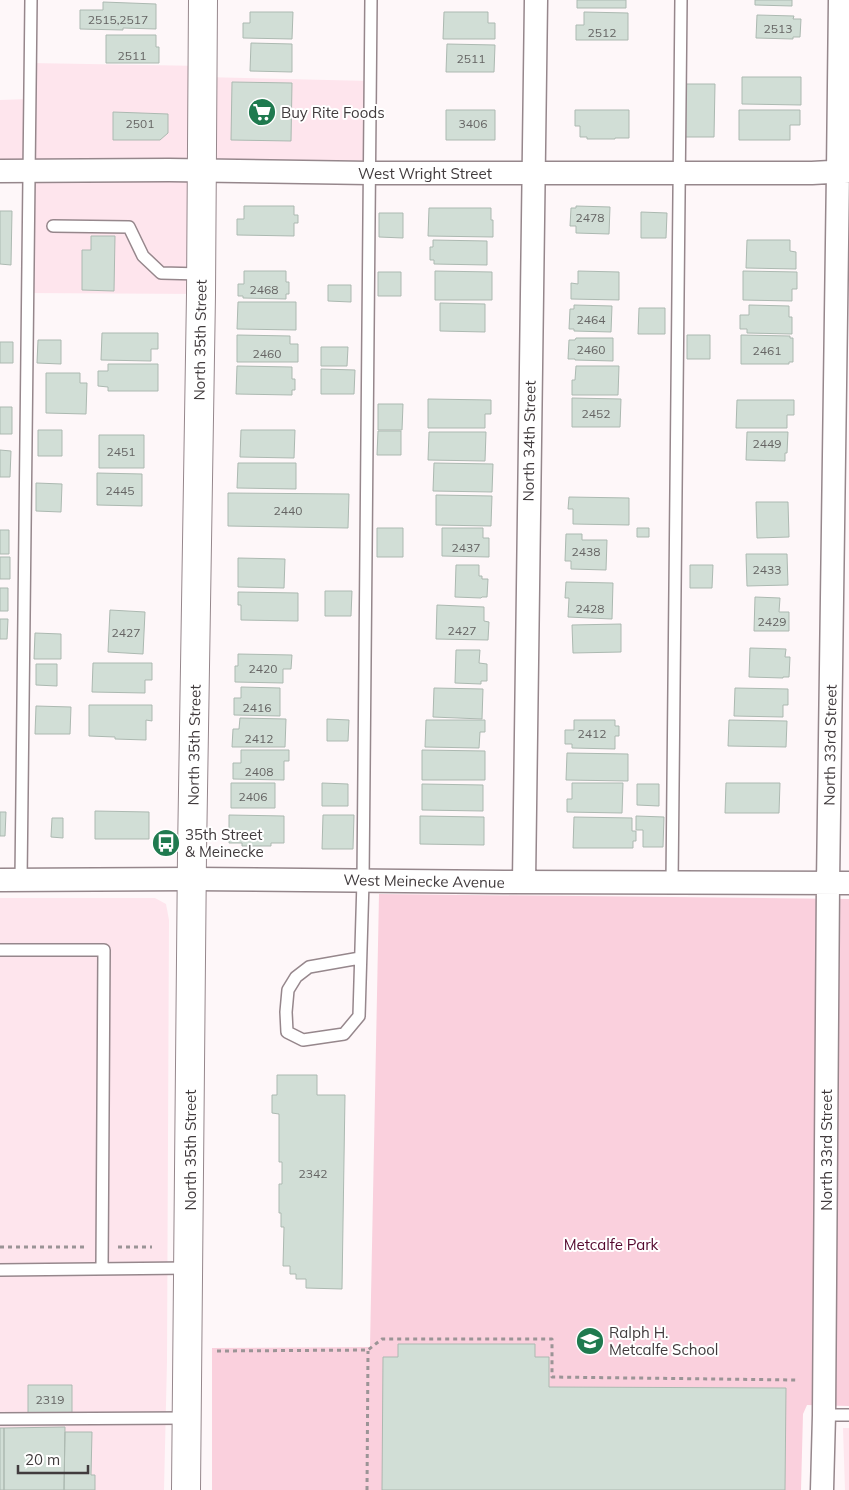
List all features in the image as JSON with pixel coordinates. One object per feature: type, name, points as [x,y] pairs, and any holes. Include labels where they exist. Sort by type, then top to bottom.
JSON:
[{"type":"main road","name":"North 35th Street","points":[[186,1490],[203,0]]},
{"type":"street","name":"North 34th Street","points":[[524,882],[536,0]]},
{"type":"street","name":"North 33rd Street","points":[[822,1490],[838,883],[844,172],[840,0]]},
{"type":"street","name":"West Wright Street","points":[[0,171],[370,173],[844,172]]},
{"type":"street","name":"West Meinecke Avenue","points":[[10,880],[192,879],[838,883]]},
{"type":"lane","points":[[10,880],[31,0]]},
{"type":"lane","points":[[360,958],[309,967],[296,977],[288,990],[287,1032],[303,1040],[344,1034],[359,1016],[363,881],[371,0]]},
{"type":"lane","points":[[672,883],[681,0]]},
{"type":"lane","points":[[53,226],[129,228],[143,256],[161,273],[201,274]]},
{"type":"lane","points":[[0,950],[104,950],[102,1269]]},
{"type":"lane","points":[[0,1270],[189,1268]]},
{"type":"lane","points":[[824,1415],[849,1415]]},
{"type":"lane","points":[[0,1418],[187,1418]]},
{"type":"path","points":[[0,1247],[152,1247]]},
{"type":"path","points":[[217,1351],[368,1350],[382,1339],[552,1339],[552,1377],[796,1380]]},
{"type":"path","points":[[368,1350],[368,1490]]},
{"type":"shaded area","points":[[30,63],[203,66],[203,77],[370,81],[369,173],[202,171],[201,294],[27,293],[28,172],[0,171],[0,100],[29,99]]},
{"type":"shaded area","points":[[0,898],[155,898],[166,904],[169,920],[167,1361],[164,1490],[0,1490]]},
{"type":"shaded area","points":[[843,1428],[849,1428],[849,1490],[845,1490]]},
{"type":"green space","name":"Metcalfe Park","points":[[379,894],[849,899],[849,1406],[807,1405],[803,1414],[801,1490],[212,1490],[212,1348],[370,1347]]},
{"type":"building","points":[[577,0],[626,0],[626,8],[577,8]]},
{"type":"building","points":[[755,0],[792,0],[792,6],[755,5]]},
{"type":"building","points":[[103,2],[156,4],[156,29],[80,29],[80,10],[103,10]]},
{"type":"building","points":[[250,12],[293,12],[292,39],[243,38],[243,23],[250,23]]},
{"type":"building","points":[[444,12],[488,12],[488,23],[495,23],[495,39],[443,39]]},
{"type":"building","points":[[584,12],[628,13],[628,40],[576,40],[576,25],[584,25]]},
{"type":"building","points":[[757,15],[794,16],[793,19],[801,19],[800,37],[793,37],[793,39],[756,38]]},
{"type":"building","points":[[106,35],[156,35],[156,47],[159,47],[159,63],[106,63]]},
{"type":"building","points":[[251,43],[292,44],[292,72],[250,71]]},
{"type":"building","points":[[447,44],[495,45],[494,72],[446,72]]},
{"type":"building","points":[[742,77],[801,77],[801,105],[742,104]]},
{"type":"building","name":"Buy Rite Foods","points":[[232,82],[292,83],[291,141],[231,140]]},
{"type":"building","points":[[685,84],[715,84],[714,137],[685,137]]},
{"type":"building","points":[[446,110],[495,110],[495,140],[446,140]]},
{"type":"building","points":[[575,110],[629,110],[629,138],[587,139],[587,137],[580,137],[580,126],[575,126]]},
{"type":"building","points":[[739,110],[800,110],[800,125],[790,125],[790,140],[739,140]]},
{"type":"building","points":[[113,112],[168,114],[168,133],[160,140],[113,140]]},
{"type":"building","points":[[244,206],[294,206],[294,215],[298,215],[298,223],[294,223],[294,236],[237,235],[237,219],[244,219]]},
{"type":"building","points":[[576,206],[610,207],[609,234],[576,233],[576,226],[570,226],[571,208],[576,208]]},
{"type":"building","points":[[429,208],[491,208],[493,237],[428,236]]},
{"type":"building","points":[[0,211],[12,211],[11,265],[0,264]]},
{"type":"building","points":[[641,212],[667,213],[666,238],[641,238]]},
{"type":"building","points":[[379,213],[403,213],[403,238],[379,237]]},
{"type":"building","points":[[91,236],[115,236],[114,291],[82,290],[82,250],[91,250]]},
{"type":"building","points":[[433,240],[487,241],[487,265],[434,264],[434,260],[430,260],[430,247],[433,247]]},
{"type":"building","points":[[747,240],[790,240],[790,251],[796,252],[796,269],[746,268]]},
{"type":"building","points":[[244,271],[286,271],[286,282],[289,282],[289,294],[286,294],[286,299],[243,298],[243,296],[238,296],[238,284],[244,284]]},
{"type":"building","points":[[435,271],[492,272],[492,300],[435,300]]},
{"type":"building","points":[[578,271],[619,272],[619,300],[571,299],[571,283],[578,284]]},
{"type":"building","points":[[743,271],[797,272],[797,289],[792,289],[792,301],[743,300]]},
{"type":"building","points":[[378,272],[401,272],[401,296],[378,296]]},
{"type":"building","points":[[328,285],[351,285],[351,302],[328,301]]},
{"type":"building","points":[[238,302],[296,302],[296,330],[237,329]]},
{"type":"building","points":[[440,303],[485,304],[485,332],[440,331]]},
{"type":"building","points":[[574,305],[612,306],[611,332],[574,331],[574,329],[569,329],[570,309],[574,309]]},
{"type":"building","points":[[749,305],[789,306],[789,317],[792,317],[792,334],[747,333],[747,329],[740,329],[740,315],[749,315]]},
{"type":"building","points":[[639,308],[665,308],[665,334],[638,334]]},
{"type":"building","points":[[102,333],[158,333],[158,349],[151,349],[151,361],[101,360]]},
{"type":"building","points":[[237,335],[290,336],[290,344],[298,344],[298,362],[237,362]]},
{"type":"building","points":[[687,335],[710,335],[710,359],[687,359]]},
{"type":"building","points":[[741,335],[790,336],[790,338],[793,338],[793,362],[789,362],[789,364],[741,364]]},
{"type":"building","points":[[576,338],[613,338],[613,361],[568,359],[569,340],[575,340]]},
{"type":"building","points":[[38,340],[61,340],[61,364],[37,363]]},
{"type":"building","points":[[0,342],[13,342],[13,363],[0,363]]},
{"type":"building","points":[[321,347],[348,347],[347,366],[321,366]]},
{"type":"building","points":[[108,364],[158,364],[158,391],[108,391],[108,387],[98,386],[98,371],[108,371]]},
{"type":"building","points":[[237,366],[292,367],[292,379],[295,379],[295,390],[292,390],[292,395],[236,394]]},
{"type":"building","points":[[576,366],[619,366],[618,395],[572,395],[572,380],[575,380]]},
{"type":"building","points":[[321,369],[355,370],[354,394],[321,394]]},
{"type":"building","points":[[46,373],[80,373],[80,383],[87,383],[86,414],[46,413]]},
{"type":"building","points":[[572,398],[621,399],[620,427],[572,427]]},
{"type":"building","points":[[428,399],[491,400],[491,414],[485,414],[485,428],[428,428]]},
{"type":"building","points":[[737,400],[794,400],[794,415],[787,415],[787,428],[736,428]]},
{"type":"building","points":[[378,404],[403,404],[402,430],[378,430]]},
{"type":"building","points":[[0,407],[12,407],[12,434],[0,434]]},
{"type":"building","points":[[38,430],[62,430],[62,456],[38,456]]},
{"type":"building","points":[[241,430],[295,430],[294,458],[240,457]]},
{"type":"building","points":[[378,431],[401,431],[401,455],[377,455]]},
{"type":"building","points":[[429,432],[486,432],[485,461],[428,460]]},
{"type":"building","points":[[747,432],[788,432],[785,461],[746,460]]},
{"type":"building","points":[[99,435],[144,435],[144,468],[99,468]]},
{"type":"building","points":[[0,450],[11,451],[10,477],[0,477]]},
{"type":"building","points":[[238,463],[296,463],[296,489],[237,488]]},
{"type":"building","points":[[434,463],[493,464],[492,492],[433,491]]},
{"type":"building","points":[[97,473],[142,474],[142,506],[97,505]]},
{"type":"building","points":[[36,483],[62,484],[61,512],[36,511]]},
{"type":"building","points":[[228,493],[349,494],[348,528],[228,526]]},
{"type":"building","points":[[436,495],[492,496],[491,526],[436,525]]},
{"type":"building","points":[[569,497],[629,498],[629,525],[573,524],[573,509],[568,509]]},
{"type":"building","points":[[756,502],[788,502],[789,537],[757,538]]},
{"type":"building","points":[[377,528],[403,528],[403,557],[377,557]]},
{"type":"building","points":[[442,528],[483,528],[483,538],[489,538],[489,557],[442,556]]},
{"type":"building","points":[[637,528],[649,528],[649,537],[637,537]]},
{"type":"building","points":[[0,530],[9,530],[9,554],[0,554]]},
{"type":"building","points":[[566,534],[582,534],[582,540],[607,540],[606,570],[571,569],[571,561],[565,561]]},
{"type":"building","points":[[746,554],[787,554],[788,585],[747,586]]},
{"type":"building","points":[[0,557],[10,557],[10,579],[0,579]]},
{"type":"building","points":[[238,558],[285,559],[284,588],[238,587]]},
{"type":"building","points":[[456,565],[479,565],[479,576],[482,576],[482,579],[488,579],[487,597],[455,597]]},
{"type":"building","points":[[690,565],[713,565],[712,588],[690,588]]},
{"type":"building","points":[[566,582],[613,583],[612,619],[568,617],[569,598],[565,598]]},
{"type":"building","points":[[0,588],[8,588],[8,611],[0,611]]},
{"type":"building","points":[[325,591],[352,591],[351,616],[325,616]]},
{"type":"building","points":[[238,592],[298,593],[298,621],[241,620],[241,605],[238,605]]},
{"type":"building","points":[[755,597],[780,598],[779,612],[789,612],[789,631],[754,631]]},
{"type":"building","points":[[437,605],[484,607],[484,621],[489,622],[488,640],[436,639]]},
{"type":"building","points":[[110,610],[145,612],[143,654],[108,652]]},
{"type":"building","points":[[0,619],[8,619],[7,639],[0,639]]},
{"type":"building","points":[[621,624],[621,652],[573,653],[572,625]]},
{"type":"building","points":[[35,633],[61,634],[61,659],[34,659]]},
{"type":"building","points":[[750,648],[786,649],[785,657],[790,657],[789,677],[749,677]]},
{"type":"building","points":[[456,650],[480,650],[479,663],[487,664],[487,681],[481,681],[481,684],[455,683]]},
{"type":"building","points":[[238,654],[292,655],[291,669],[283,669],[283,683],[235,682],[235,666],[238,666]]},
{"type":"building","points":[[93,663],[152,663],[152,680],[145,680],[145,693],[92,692]]},
{"type":"building","points":[[36,664],[57,664],[57,686],[36,685]]},
{"type":"building","points":[[241,687],[280,688],[280,716],[234,715],[234,698],[241,698]]},
{"type":"building","points":[[434,688],[483,689],[482,719],[433,717]]},
{"type":"building","points":[[735,688],[788,689],[788,705],[783,705],[783,717],[734,716]]},
{"type":"building","points":[[89,705],[152,705],[152,721],[146,720],[146,740],[89,736]]},
{"type":"building","points":[[36,706],[71,707],[70,734],[35,734]]},
{"type":"building","points":[[240,718],[286,719],[285,747],[232,747],[233,729],[239,729]]},
{"type":"building","points":[[327,719],[349,720],[348,741],[327,741]]},
{"type":"building","points":[[426,720],[485,720],[485,732],[480,732],[479,748],[425,747]]},
{"type":"building","points":[[574,720],[615,720],[615,726],[619,726],[619,736],[615,736],[615,749],[572,748],[572,744],[565,744],[565,730],[574,730]]},
{"type":"building","points":[[729,720],[787,721],[786,747],[728,746]]},
{"type":"building","points":[[241,750],[289,750],[289,761],[284,761],[284,780],[233,779],[233,763],[241,763]]},
{"type":"building","points":[[422,750],[485,751],[485,780],[422,780]]},
{"type":"building","points":[[567,753],[628,754],[628,781],[566,780]]},
{"type":"building","points":[[231,783],[275,783],[275,808],[231,808]]},
{"type":"building","points":[[322,783],[348,784],[348,806],[322,806]]},
{"type":"building","points":[[572,783],[623,783],[622,813],[567,812],[567,799],[572,799]]},
{"type":"building","points":[[726,783],[780,783],[779,813],[725,813]]},
{"type":"building","points":[[422,784],[483,785],[483,811],[422,810]]},
{"type":"building","points":[[637,784],[659,784],[659,806],[637,805]]},
{"type":"building","points":[[95,811],[149,812],[149,839],[95,839]]},
{"type":"building","points":[[0,812],[6,812],[5,836],[0,836]]},
{"type":"building","points":[[229,815],[284,816],[284,843],[271,843],[271,846],[242,846],[242,843],[229,843]]},
{"type":"building","points":[[323,815],[354,815],[353,849],[322,849]]},
{"type":"building","points":[[420,816],[484,817],[484,845],[420,844]]},
{"type":"building","points":[[636,816],[664,817],[663,847],[643,847],[643,830],[636,830]]},
{"type":"building","points":[[574,817],[632,818],[632,831],[636,831],[636,841],[633,841],[633,848],[573,848]]},
{"type":"building","points":[[52,818],[63,818],[63,838],[51,837]]},
{"type":"building","points":[[277,1075],[317,1075],[317,1095],[345,1095],[342,1289],[306,1288],[306,1279],[296,1279],[296,1274],[290,1274],[290,1266],[283,1266],[284,1227],[281,1227],[281,1213],[279,1213],[279,1184],[282,1184],[282,1162],[279,1162],[279,1114],[272,1113],[272,1095],[277,1095]]},
{"type":"building","points":[[398,1344],[535,1344],[535,1357],[549,1357],[549,1387],[786,1388],[785,1490],[382,1490],[383,1357],[398,1357]]},
{"type":"building","points":[[28,1385],[72,1385],[72,1413],[28,1413]]},
{"type":"building","points":[[65,1427],[64,1490],[4,1490],[4,1428]]},
{"type":"building","points":[[0,1428],[4,1428],[4,1490],[0,1490]]},
{"type":"building","points":[[65,1432],[92,1432],[91,1475],[95,1475],[95,1490],[64,1490]]},
{"type":"place","name":"Buy Rite Foods","points":[[262,112]]},
{"type":"place","name":"35th Street & Meinecke","points":[[166,843]]},
{"type":"place","name":"Ralph H. Metcalfe School","points":[[590,1341]]}]
